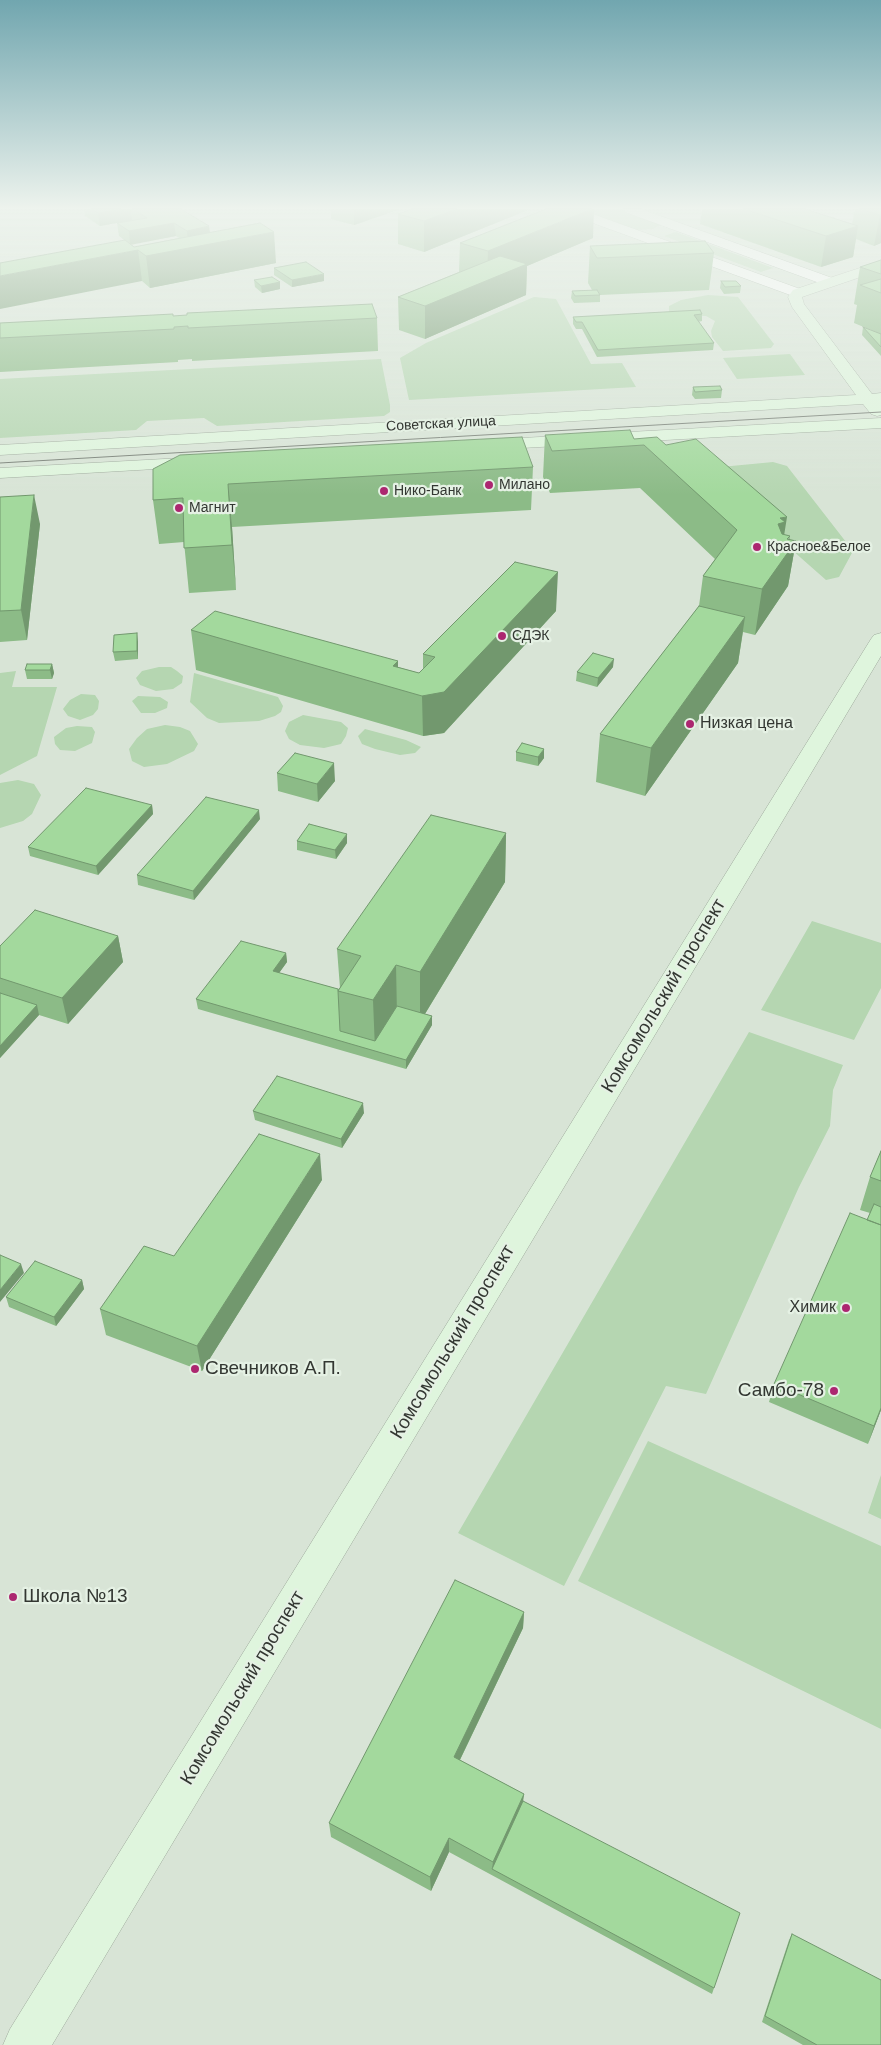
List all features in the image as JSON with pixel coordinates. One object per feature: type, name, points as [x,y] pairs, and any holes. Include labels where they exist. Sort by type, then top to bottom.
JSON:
[{"type":"street","points":[[797,304],[875,399],[881,416]]},
{"type":"street","name":"Советская улица","points":[[0,450],[875,399]]},
{"type":"street","name":"Советская улица","points":[[472,446],[881,423]]},
{"type":"street","points":[[0,473],[213,461]]},
{"type":"street","name":"Комсомольский проспект","points":[[26,2045],[881,639]]},
{"type":"green space","points":[[517,304],[559,304],[591,364],[622,363],[636,387],[409,400],[400,358],[426,343]]},
{"type":"green space","points":[[672,304],[744,304],[774,344],[771,348],[723,351],[712,337],[711,331],[715,321],[706,316],[673,315],[669,311],[669,306]]},
{"type":"green space","points":[[790,354],[805,375],[737,379],[723,358]]},
{"type":"green space","points":[[381,359],[390,405],[390,412],[384,416],[217,426],[204,418],[147,421],[136,430],[0,438],[0,379]]},
{"type":"green space","points":[[773,462],[787,466],[853,551],[839,577],[826,580],[700,469]]},
{"type":"green space","points":[[159,667],[171,667],[177,671],[183,676],[182,683],[173,689],[156,691],[140,685],[136,678],[142,671]]},
{"type":"green space","points":[[16,671],[12,687],[57,687],[37,756],[0,775],[0,673]]},
{"type":"green space","points":[[194,673],[278,697],[283,706],[281,712],[259,721],[219,723],[207,718],[190,702]]},
{"type":"green space","points":[[81,694],[95,695],[99,701],[98,709],[93,715],[80,720],[68,716],[63,709],[70,700]]},
{"type":"green space","points":[[138,696],[160,697],[168,702],[167,708],[155,713],[141,713],[132,701]]},
{"type":"green space","points":[[303,715],[341,722],[348,728],[346,736],[341,744],[324,748],[300,745],[289,739],[285,731],[289,722]]},
{"type":"green space","points":[[165,725],[180,727],[190,731],[198,744],[194,751],[167,764],[144,767],[132,761],[129,749],[137,738],[147,729]]},
{"type":"green space","points":[[77,726],[92,727],[95,732],[92,743],[75,751],[60,750],[55,744],[54,737],[66,728]]},
{"type":"green space","points":[[365,729],[406,740],[421,747],[415,753],[400,755],[375,749],[362,744],[358,736]]},
{"type":"green space","points":[[18,780],[34,784],[41,795],[32,814],[23,821],[0,828],[0,783]]},
{"type":"green space","points":[[812,921],[881,943],[881,988],[854,1040],[761,1010]]},
{"type":"green space","points":[[749,1032],[843,1065],[833,1090],[830,1126],[799,1187],[706,1394],[666,1386],[564,1586],[458,1533]]},
{"type":"green space","points":[[648,1441],[881,1546],[881,1729],[578,1581]]},
{"type":"green space","points":[[881,1475],[881,1519],[868,1513]]},
{"type":"building","points":[[372,304],[377,318],[188,328],[188,326],[174,327],[174,329],[0,338],[0,323],[173,314],[173,316],[187,315],[187,313]]},
{"type":"building","points":[[700,310],[702,314],[694,315],[714,343],[598,350],[582,322],[576,322],[573,317]]},
{"type":"building","points":[[863,327],[881,334],[881,347]]},
{"type":"building","points":[[720,386],[722,390],[695,392],[693,387]]},
{"type":"building","points":[[630,430],[634,439],[657,437],[666,445],[696,439],[787,517],[780,518],[785,522],[778,524],[782,534],[790,536],[787,539],[796,541],[762,589],[703,576],[737,530],[644,445],[552,451],[545,435]]},
{"type":"building","points":[[522,437],[533,467],[228,484],[232,545],[184,548],[183,498],[153,500],[153,469],[180,455]]},
{"type":"building","points":[[34,495],[21,610],[0,611],[0,497]]},
{"type":"building","points":[[515,562],[558,572],[444,692],[422,696],[191,630],[215,611],[398,661],[393,666],[419,673],[435,657],[423,654]]},
{"type":"building","points":[[699,606],[745,617],[651,748],[600,734]]},
{"type":"building","points":[[137,633],[137,651],[113,652],[114,635]]},
{"type":"building","points":[[593,653],[614,659],[598,678],[577,672]]},
{"type":"building","points":[[27,664],[52,664],[50,670],[25,670]]},
{"type":"building","points":[[522,743],[544,749],[538,757],[516,752]]},
{"type":"building","points":[[295,753],[334,763],[317,784],[277,773]]},
{"type":"building","points":[[86,788],[152,805],[96,866],[28,847]]},
{"type":"building","points":[[206,797],[259,810],[193,891],[137,875]]},
{"type":"building","points":[[431,815],[506,833],[420,972],[396,965],[373,1000],[338,991],[361,956],[337,949]]},
{"type":"building","points":[[309,824],[347,834],[335,850],[297,841]]},
{"type":"building","points":[[35,910],[118,936],[62,998],[0,978],[0,946]]},
{"type":"building","points":[[241,941],[286,953],[273,971],[338,989],[340,1031],[375,1041],[397,1006],[432,1016],[406,1060],[196,999]]},
{"type":"building","points":[[0,993],[37,1005],[0,1046]]},
{"type":"building","points":[[277,1076],[363,1103],[341,1139],[253,1111]]},
{"type":"building","points":[[259,1134],[320,1154],[197,1346],[100,1309],[144,1246],[174,1256]]},
{"type":"building","points":[[881,1151],[881,1181],[870,1177]]},
{"type":"building","points":[[874,1204],[881,1207],[881,1225],[867,1220]]},
{"type":"building","name":"Химик","points":[[850,1213],[881,1225],[881,1408],[874,1426],[774,1384]]},
{"type":"building","points":[[0,1255],[21,1264],[0,1290]]},
{"type":"building","points":[[35,1261],[82,1280],[54,1317],[6,1297]]},
{"type":"building","points":[[455,1580],[524,1612],[454,1757],[524,1794],[493,1862],[449,1838],[430,1877],[329,1823]]},
{"type":"building","points":[[523,1801],[740,1913],[714,1988],[492,1869]]},
{"type":"building","points":[[792,1934],[881,1980],[881,2045],[817,2045],[765,2016]]},
{"type":"tram line","points":[[0,463],[881,412]]},
{"type":"place","name":"Милано","points":[[489,485]]},
{"type":"place","name":"Нико-Банк","points":[[384,491]]},
{"type":"place","name":"Магнит","points":[[179,508]]},
{"type":"place","name":"Красное&Белое","points":[[757,547]]},
{"type":"place","name":"СДЭК","points":[[502,636]]},
{"type":"place","name":"Низкая цена","points":[[690,724]]},
{"type":"place","name":"Химик","points":[[846,1308]]},
{"type":"place","name":"Свечников А.П.","points":[[195,1369]]},
{"type":"place","name":"Самбо-78","points":[[834,1391]]},
{"type":"place","name":"Школа №13","points":[[13,1597]]}]
